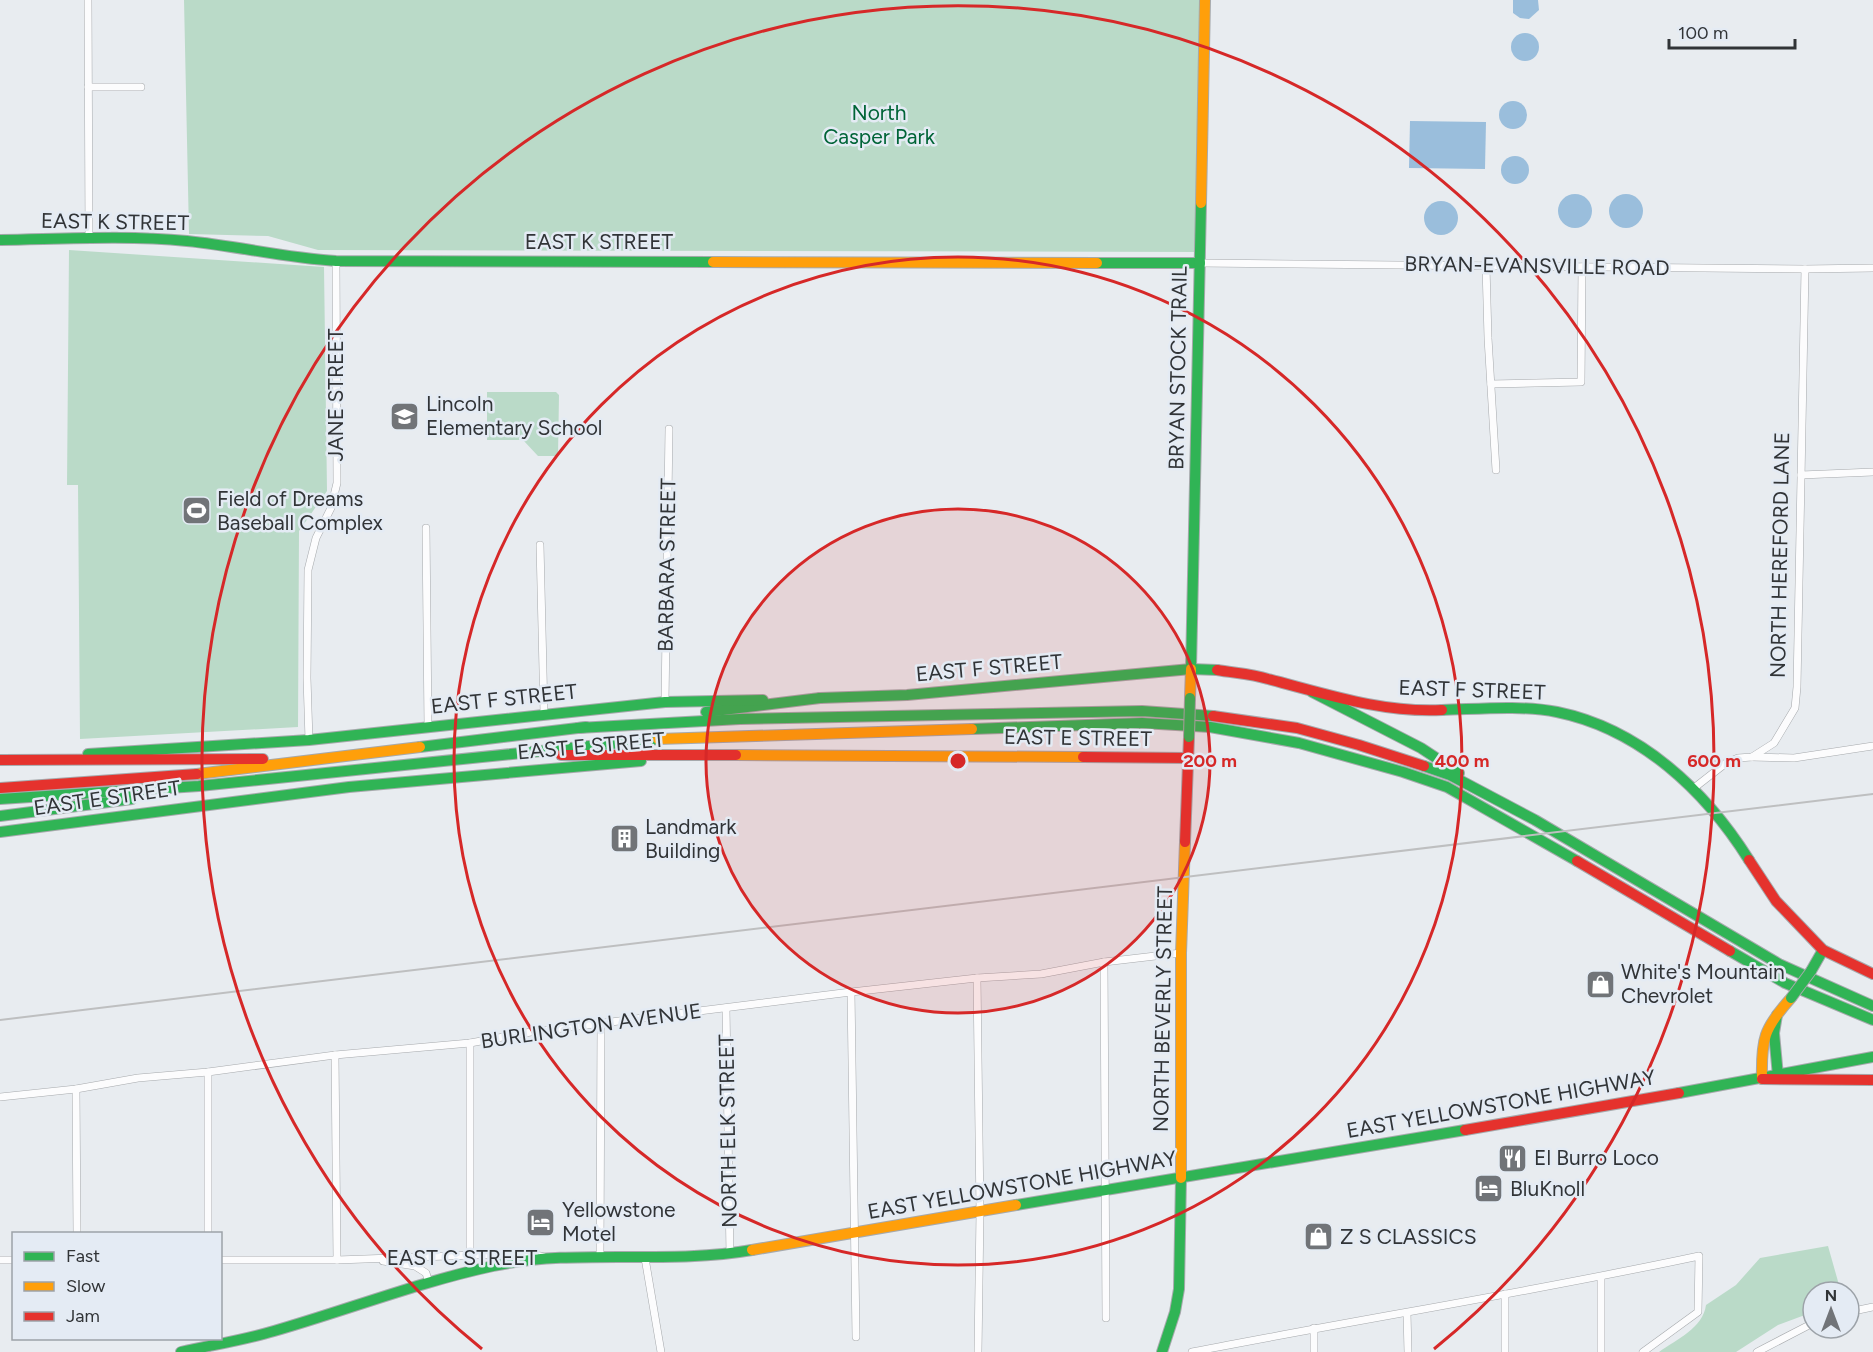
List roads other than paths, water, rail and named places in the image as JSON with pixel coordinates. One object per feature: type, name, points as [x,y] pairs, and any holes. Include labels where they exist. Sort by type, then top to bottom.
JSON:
[{"type":"main road","name":"BRYAN STOCK TRAIL","points":[[1189,737],[1205,0]]},
{"type":"main road","name":"EAST K STREET","points":[[0,240],[187,241],[294,258],[336,261],[1200,263]]},
{"type":"main road","name":"EAST F STREET","points":[[0,760],[309,740],[544,713],[665,702],[919,694],[1210,669],[1250,675],[1374,706],[1417,710],[1514,708],[1556,712],[1618,733],[1661,760],[1694,788],[1742,848],[1776,901],[1823,950],[1873,974]]},
{"type":"main road","points":[[1312,692],[1421,748],[1535,820],[1779,964],[1873,1006]]},
{"type":"main road","points":[[0,788],[196,774],[346,758],[408,748],[820,698]]},
{"type":"main road","points":[[578,728],[740,719],[1142,711],[1210,715],[1297,728],[1359,745],[1450,775],[1535,820]]},
{"type":"main road","points":[[0,800],[198,786],[694,737],[1142,723],[1210,727],[1299,743],[1393,769],[1447,787],[1785,983],[1873,1020]]},
{"type":"main road","name":"NORTH BEVERLY STREET","points":[[1162,1352],[1175,1312],[1179,1290],[1181,953],[1189,737]]},
{"type":"main road","points":[[514,753],[554,756],[736,755]]},
{"type":"main road","name":"EAST E STREET","points":[[0,832],[349,787],[660,759],[736,755],[1188,758]]},
{"type":"main road","points":[[0,760],[346,758]]},
{"type":"main road","points":[[0,816],[162,795],[198,786]]},
{"type":"main road","points":[[1823,950],[1791,998],[1771,1019],[1763,1037],[1762,1079],[1873,1080]]},
{"type":"main road","points":[[1777,1014],[1774,1033],[1778,1076]]},
{"type":"main road","name":"EAST YELLOWSTONE HIGHWAY","points":[[181,1352],[272,1332],[470,1271],[552,1259],[702,1257],[730,1254],[1611,1106],[1873,1057]]},
{"type":"street","points":[[88,0],[89,239]]},
{"type":"street","points":[[88,87],[141,87]]},
{"type":"street","name":"JANE STREET","points":[[309,740],[308,570],[315,538],[331,508],[337,483],[336,261]]},
{"type":"street","name":"BRYAN-EVANSVILLE ROAD","points":[[1200,263],[1873,268]]},
{"type":"street","points":[[1486,266],[1496,470]]},
{"type":"street","points":[[1491,384],[1581,382],[1582,267]]},
{"type":"street","name":"NORTH HEREFORD LANE","points":[[1694,788],[1726,763],[1738,758],[1752,757],[1774,743],[1795,708],[1804,269]]},
{"type":"street","name":"BARBARA STREET","points":[[665,702],[669,429]]},
{"type":"street","points":[[1801,475],[1873,472]]},
{"type":"street","points":[[426,528],[428,727]]},
{"type":"street","points":[[540,545],[544,713]]},
{"type":"street","points":[[1752,757],[1794,758],[1873,746]]},
{"type":"street","name":"BURLINGTON AVENUE","points":[[0,1097],[76,1089],[138,1078],[470,1042],[851,992],[977,978],[1041,974],[1104,962],[1181,953]]},
{"type":"street","points":[[1104,962],[1106,1318]]},
{"type":"street","points":[[977,978],[980,1212],[978,1352]]},
{"type":"street","points":[[851,992],[856,1337]]},
{"type":"street","name":"NORTH ELK STREET","points":[[726,1008],[730,1254]]},
{"type":"street","points":[[600,1257],[601,1023]]},
{"type":"street","points":[[470,1042],[470,1271]]},
{"type":"street","points":[[335,1055],[337,1260]]},
{"type":"street","points":[[208,1072],[208,1232]]},
{"type":"street","points":[[76,1089],[77,1232]]},
{"type":"street","name":"EAST C STREET","points":[[222,1260],[337,1260],[528,1253],[552,1259]]},
{"type":"street","points":[[1192,1352],[1218,1349],[1314,1328],[1601,1278],[1699,1256],[1698,1312],[1643,1352]]},
{"type":"street","points":[[645,1258],[661,1352]]},
{"type":"street","name":"EAST C STREET","points":[[372,1259],[415,1266],[426,1273],[429,1283]]},
{"type":"street","points":[[1601,1278],[1601,1352]]},
{"type":"street","points":[[1505,1294],[1505,1352]]},
{"type":"street","points":[[1407,1313],[1408,1352]]},
{"type":"street","points":[[1314,1328],[1314,1352]]},
{"type":"street","points":[[1757,1352],[1801,1329]]},
{"type":"water","points":[[1513,0],[1538,0],[1539,10],[1529,19],[1520,18],[1513,13]]},
{"type":"water","points":[[1525,33],[1535,37],[1539,47],[1535,57],[1525,61],[1515,57],[1511,47],[1515,37]]},
{"type":"water","points":[[1513,101],[1523,105],[1527,115],[1523,125],[1513,129],[1503,125],[1499,115],[1503,105]]},
{"type":"water","points":[[1410,121],[1486,122],[1485,169],[1409,168]]},
{"type":"water","points":[[1515,156],[1525,160],[1529,170],[1525,180],[1515,184],[1505,180],[1501,170],[1505,160]]},
{"type":"water","points":[[1575,194],[1587,199],[1592,211],[1587,223],[1575,228],[1563,223],[1558,211],[1563,199]]},
{"type":"water","points":[[1626,194],[1638,199],[1643,211],[1638,223],[1626,228],[1614,223],[1609,211],[1614,199]]},
{"type":"water","points":[[1441,201],[1453,206],[1458,218],[1453,230],[1441,235],[1429,230],[1424,218],[1429,206]]},
{"type":"railway","points":[[0,1020],[1873,794]]},
{"type":"place","name":"Lincoln Elementary School","points":[[405,416]]},
{"type":"place","name":"Field of Dreams Baseball Complex","points":[[196,511]]},
{"type":"place","name":"Landmark Building","points":[[624,839]]},
{"type":"place","name":"White's Mountain Chevrolet","points":[[1600,984]]},
{"type":"place","name":"El Burro Loco","points":[[1513,1158]]},
{"type":"place","name":"BluKnoll","points":[[1489,1189]]},
{"type":"place","name":"Yellowstone Motel","points":[[541,1222]]},
{"type":"place","name":"Z S CLASSICS","points":[[1319,1237]]},
{"type":"park label","name":"North Casper Park","points":[[879,125]]}]
